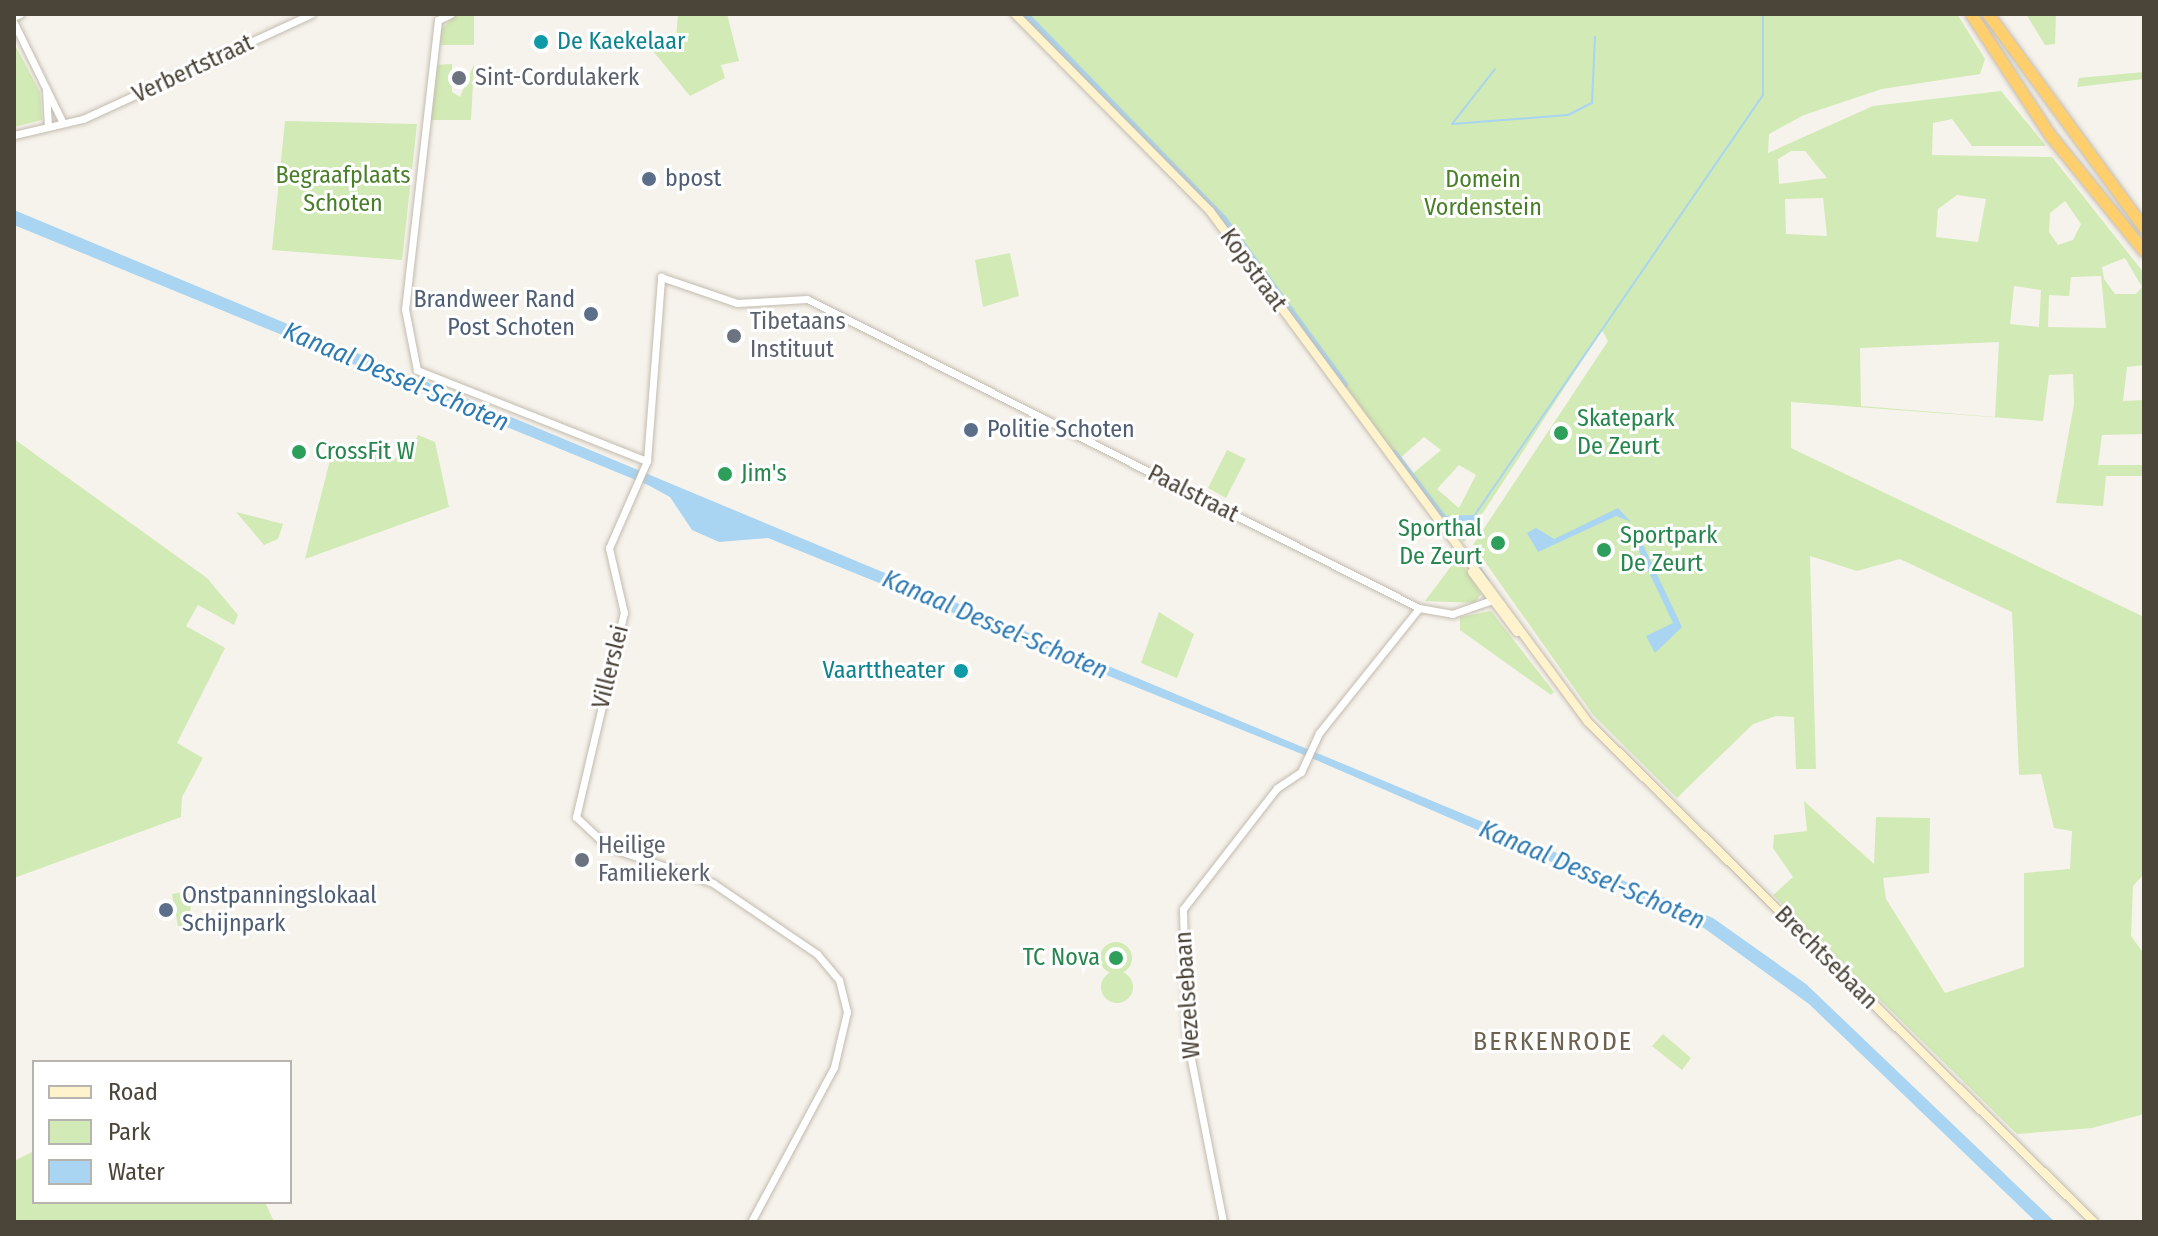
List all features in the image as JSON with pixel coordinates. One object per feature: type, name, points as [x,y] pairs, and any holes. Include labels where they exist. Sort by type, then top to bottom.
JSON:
[{"type":"highway","points":[[1971,14],[2050,135],[2144,251]]},
{"type":"highway","points":[[1988,14],[2144,228]]},
{"type":"main road","name":"Kopstraat","points":[[1015,14],[1210,211],[1495,599]]},
{"type":"main road","name":"Brechtsebaan","points":[[1495,599],[1563,690],[1613,747],[2094,1222]]},
{"type":"street","points":[[20,14],[14,20],[63,123]]},
{"type":"street","name":"Verbertstraat","points":[[14,135],[75,122],[311,14]]},
{"type":"street","points":[[451,14],[436,17],[405,309],[417,370],[646,466]]},
{"type":"street","points":[[45,83],[48,126]]},
{"type":"street","name":"Paalstraat","points":[[661,277],[737,303],[807,299],[1419,608],[1452,614],[1495,599]]},
{"type":"street","name":"Villerslei","points":[[661,277],[646,466],[609,548],[625,607],[577,810],[580,827],[608,847],[713,883],[817,954],[839,980],[847,1012],[834,1067],[751,1222]]},
{"type":"street","name":"Wezelsebaan","points":[[1223,1222],[1187,1039],[1183,909],[1305,763],[1312,747],[1419,608]]},
{"type":"green space","points":[[457,14],[474,14],[474,45],[437,45],[437,33]]},
{"type":"green space","points":[[678,14],[727,14],[739,61],[721,65],[725,78],[690,96],[648,45],[676,38]]},
{"type":"green space","name":"Domein Vordenstein","points":[[1021,14],[1957,14],[1985,59],[1980,74],[1882,89],[1804,115],[1769,134],[1768,153],[1873,106],[2001,91],[2046,146],[1972,146],[1952,119],[1933,123],[1932,155],[2052,157],[2144,273],[2144,365],[2127,367],[2123,401],[2143,400],[2144,379],[2144,434],[2102,435],[2098,465],[2142,465],[2144,454],[2144,476],[2106,476],[2103,506],[2056,503],[2074,404],[2073,374],[2049,375],[2043,421],[1791,402],[1791,448],[2144,617],[2144,874],[2133,886],[2131,936],[2144,954],[2144,1114],[2092,1128],[2017,1134],[1773,895],[1793,877],[1773,848],[1774,835],[1807,831],[1804,801],[1874,864],[1876,817],[1930,818],[1929,873],[1883,878],[1886,899],[1945,993],[2024,967],[2024,873],[2070,869],[2072,831],[2054,828],[2041,774],[2019,775],[2012,612],[1900,559],[1857,571],[1810,556],[1816,769],[1796,769],[1794,717],[1776,716],[1753,724],[1677,798],[1594,716],[1473,545],[1608,341],[1602,330],[1464,542],[1411,475],[1441,450],[1424,437],[1399,459],[1223,220]],"holes":[[[1791,151],[1805,151],[1827,178],[1779,184],[1778,159]],[[1957,195],[1986,199],[1978,242],[1936,237],[1938,209]],[[1823,198],[1827,236],[1786,234],[1785,199]],[[2065,201],[2081,224],[2073,240],[2058,245],[2049,232],[2050,213]],[[2125,258],[2142,287],[2136,294],[2115,294],[2104,279],[2102,267]],[[2101,276],[2106,328],[2048,327],[2049,295],[2069,296],[2071,277]],[[2014,286],[2041,290],[2039,327],[2010,324]],[[1999,342],[1995,417],[1861,406],[1860,348]],[[1459,465],[1476,475],[1459,508],[1437,489]]]},
{"type":"green space","points":[[2026,14],[2056,14],[2055,44],[2045,45]]},
{"type":"green space","points":[[14,43],[40,92],[42,120],[14,127]]},
{"type":"green space","points":[[452,64],[452,92],[460,97],[474,64],[471,120],[428,120],[434,65]]},
{"type":"green space","points":[[2144,72],[2144,79],[2077,87],[2079,78]]},
{"type":"green space","name":"Begraafplaats Schoten","points":[[285,121],[417,124],[402,260],[272,250]]},
{"type":"green space","points":[[1010,253],[1019,296],[983,307],[975,260]]},
{"type":"green space","points":[[418,435],[435,442],[449,507],[305,559],[334,444],[406,460]]},
{"type":"green space","points":[[14,439],[207,578],[238,615],[234,625],[198,605],[186,626],[225,648],[177,743],[203,758],[182,797],[181,817],[14,878]]},
{"type":"green space","points":[[1227,450],[1246,459],[1226,498],[1208,488]]},
{"type":"green space","points":[[236,512],[283,524],[278,539],[264,545]]},
{"type":"green space","points":[[1458,557],[1481,594],[1475,603],[1425,601]]},
{"type":"green space","points":[[1491,611],[1554,692],[1551,695],[1460,630],[1460,617]]},
{"type":"green space","points":[[1159,612],[1194,634],[1177,678],[1141,663]]},
{"type":"green space","points":[[189,891],[192,928],[178,926],[172,894]]},
{"type":"green space","name":"TC Nova","points":[[1116,942],[1127,947],[1132,958],[1127,969],[1116,974],[1105,969],[1100,958],[1105,947]]},
{"type":"green space","name":"TC Nova","points":[[1117,971],[1128,976],[1133,987],[1128,998],[1117,1003],[1106,998],[1101,987],[1106,976]]},
{"type":"green space","points":[[1663,1034],[1691,1058],[1682,1070],[1652,1046]]},
{"type":"green space","points":[[32,1152],[32,1204],[266,1204],[274,1222],[14,1222],[14,1161]]},
{"type":"water","name":"Kanaal Dessel-Schoten","points":[[14,210],[1713,918],[1806,984],[2055,1222],[2036,1222],[1809,1004],[1704,928],[1309,757],[768,538],[719,542],[692,530],[670,497],[648,485],[14,225]]},
{"type":"water","points":[[1618,508],[1631,522],[1616,516],[1538,552],[1527,533],[1536,528],[1554,539]]},
{"type":"water","points":[[1635,528],[1682,627],[1655,653],[1646,636],[1673,623],[1629,530]]},
{"type":"waterway","points":[[1024,14],[1223,219],[1344,385]]},
{"type":"waterway","points":[[1259,14],[1272,14]]},
{"type":"waterway","points":[[1472,519],[1763,95],[1763,14]]},
{"type":"waterway","points":[[1495,69],[1452,124],[1568,115],[1592,103],[1595,37]]},
{"type":"waterway","points":[[1394,454],[1444,520],[1472,519]]},
{"type":"waterway","points":[[1469,553],[1489,581]]},
{"type":"place","name":"De Kaekelaar","points":[[541,42]]},
{"type":"place","name":"Sint-Cordulakerk","points":[[459,78]]},
{"type":"place","name":"bpost","points":[[649,179]]},
{"type":"place","name":"Brandweer Rand Post Schoten","points":[[591,314]]},
{"type":"place","name":"Tibetaans Instituut","points":[[734,336]]},
{"type":"place","name":"Politie Schoten","points":[[971,430]]},
{"type":"place","name":"Skatepark De Zeurt","points":[[1561,433]]},
{"type":"place","name":"CrossFit W","points":[[299,452]]},
{"type":"place","name":"Jim's","points":[[725,474]]},
{"type":"place","name":"Sporthal De Zeurt","points":[[1498,543]]},
{"type":"place","name":"Sportpark De Zeurt","points":[[1604,550]]},
{"type":"place","name":"Vaarttheater","points":[[961,671]]},
{"type":"place","name":"Heilige Familiekerk","points":[[582,860]]},
{"type":"place","name":"Onstpanningslokaal Schijnpark","points":[[166,910]]},
{"type":"place","name":"TC Nova","points":[[1116,958]]},
{"type":"district","name":"BERKENRODE","points":[[1553,1042]]}]
